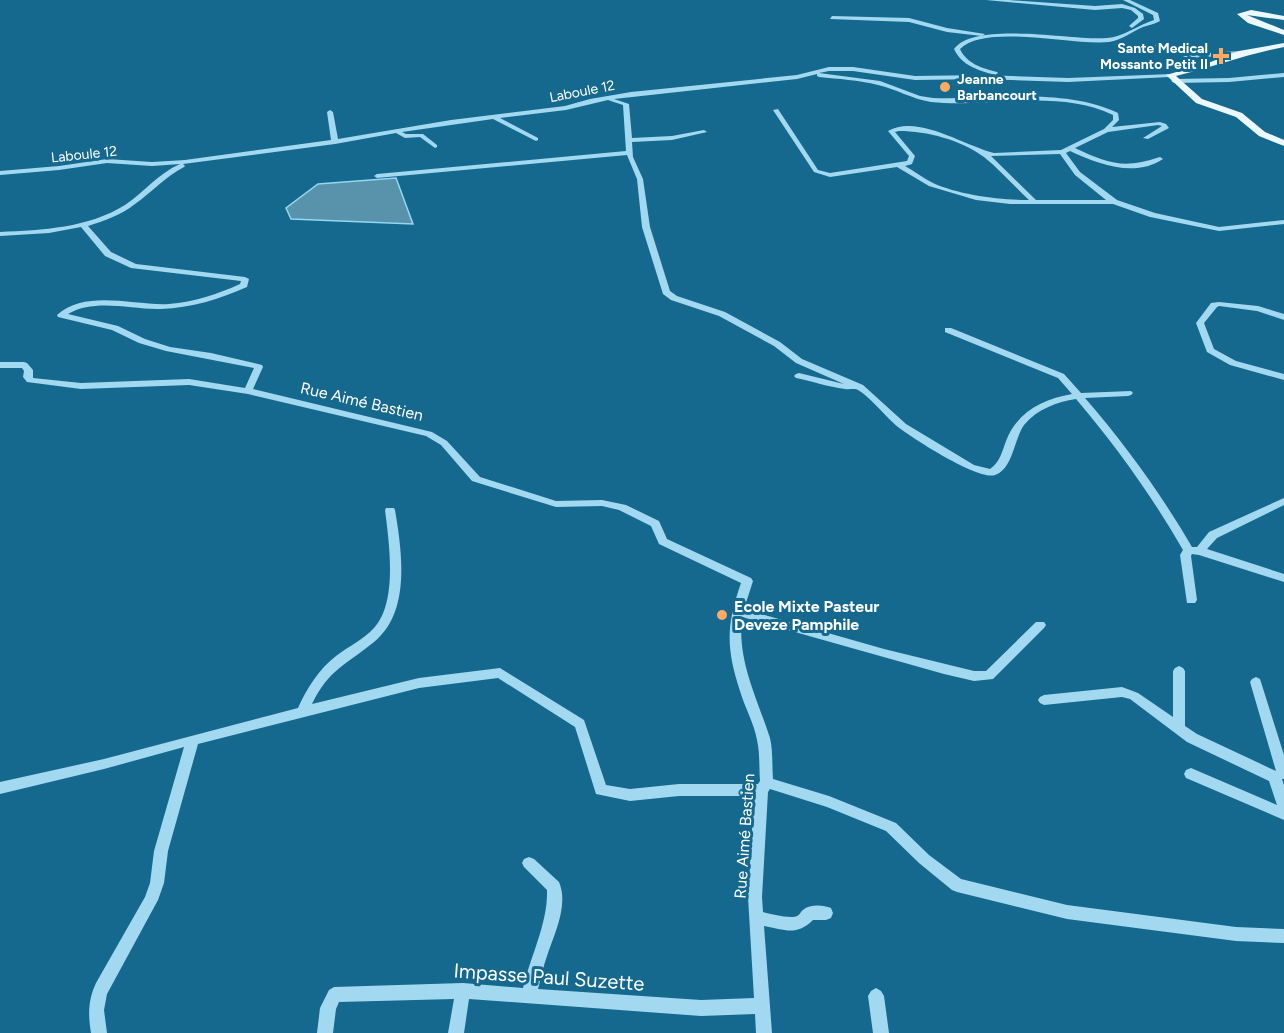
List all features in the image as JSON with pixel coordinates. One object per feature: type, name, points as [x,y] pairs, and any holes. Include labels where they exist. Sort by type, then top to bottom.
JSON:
[{"type":"main road","points":[[1284,18],[1251,12],[1242,14],[1251,21],[1284,33]]},
{"type":"main road","points":[[1284,45],[1242,53],[1211,65],[1178,72],[1172,78],[1199,101],[1239,115],[1262,134],[1284,143]]},
{"type":"street","points":[[989,0],[1095,8],[1122,6],[1133,9],[1141,15],[1137,23],[1110,40]]},
{"type":"street","points":[[1050,5],[1060,0]]},
{"type":"street","points":[[832,18],[909,20],[947,30],[1110,40],[1122,37],[1158,18],[1144,7],[1126,0]]},
{"type":"street","points":[[995,34],[960,45],[957,49],[960,56],[980,69],[1032,80]]},
{"type":"street","points":[[1139,51],[1160,46],[1171,48],[1187,56],[1242,53]]},
{"type":"street","name":"Laboule 12","points":[[0,173],[107,161],[169,167],[191,161],[335,142],[397,130],[566,108],[599,100],[807,74],[829,69],[915,78],[984,77],[1032,80],[1172,78],[1229,80],[1284,75]]},
{"type":"street","points":[[776,110],[816,171],[830,176],[900,166],[910,162],[912,156],[891,131],[898,128],[911,128],[994,155],[1062,152],[1106,130],[1116,120],[1116,114],[1110,110],[1088,104],[1041,100],[933,100],[919,98],[880,83],[807,74]]},
{"type":"street","points":[[599,100],[614,100],[626,104],[630,153],[640,178],[646,227],[666,292],[674,298],[722,314],[777,344],[799,361],[860,387],[903,426],[970,467],[991,473],[997,471],[1015,431],[1029,417],[1059,397],[1128,393]]},
{"type":"street","points":[[330,112],[335,142]]},
{"type":"street","points":[[494,117],[536,139]]},
{"type":"street","points":[[1106,130],[1158,123],[1166,128],[1146,138]]},
{"type":"street","points":[[397,130],[401,135],[423,136],[435,146]]},
{"type":"street","points":[[629,140],[672,138],[704,132]]},
{"type":"street","points":[[1070,148],[1107,163],[1122,166],[1145,167],[1160,159]]},
{"type":"street","points":[[981,152],[1033,200]]},
{"type":"street","points":[[1062,152],[1066,162],[1114,202]]},
{"type":"street","points":[[377,176],[630,153]]},
{"type":"street","points":[[900,166],[931,185],[976,198],[1010,202],[1033,200],[1114,202],[1153,215],[1219,229],[1284,222]]},
{"type":"street","name":"Laboule 12","points":[[0,234],[26,233],[83,225],[124,208],[169,167]]},
{"type":"street","points":[[0,365],[24,365],[29,370],[30,380],[81,386],[170,382],[248,391],[259,367],[168,349],[142,341],[116,328],[61,315],[68,310],[93,305],[170,306],[222,296],[244,285],[245,279],[134,266],[108,254],[83,225]]},
{"type":"street","points":[[1284,317],[1258,309],[1219,304],[1214,305],[1200,323],[1210,350],[1233,363],[1284,377]]},
{"type":"street","points":[[948,330],[1061,376],[1109,431],[1194,551],[1284,578]]},
{"type":"street","points":[[799,376],[815,378],[834,386],[860,387]]},
{"type":"street","name":"Rue Aimé Bastien","points":[[248,391],[429,434],[444,443],[476,479],[546,501],[556,504],[602,503],[622,507],[642,515],[655,524],[663,540],[747,580],[737,610],[735,628],[736,652],[746,692],[764,741],[764,786],[756,918],[764,1033]]},
{"type":"street","points":[[1191,600],[1185,555],[1194,551],[1213,535],[1284,501]]},
{"type":"street","points":[[302,712],[310,692],[336,662],[374,635],[384,624],[391,607],[396,560],[390,510]]},
{"type":"street","points":[[737,610],[872,651],[974,676],[989,676],[1040,625]]},
{"type":"street","points":[[1179,671],[1179,729]]},
{"type":"street","points":[[0,788],[104,765],[193,740],[419,684],[500,673],[580,724],[602,790],[630,795],[764,786],[829,802],[891,827],[924,859],[957,885],[1067,912],[1236,934],[1284,936]]},
{"type":"street","points":[[1256,681],[1281,775],[1284,807]]},
{"type":"street","points":[[1044,700],[1110,691],[1122,692],[1134,696],[1192,738],[1281,775]]},
{"type":"street","points":[[99,1033],[95,1014],[96,1000],[151,900],[157,883],[161,851],[193,740]]},
{"type":"street","points":[[1191,774],[1284,814]]},
{"type":"street","points":[[529,863],[554,887],[555,914],[542,948],[529,994]]},
{"type":"street","points":[[756,918],[791,924],[800,922],[810,913],[826,913]]},
{"type":"street","points":[[456,1033],[463,991]]},
{"type":"street","name":"Impasse Paul Suzette","points":[[325,1033],[328,1008],[334,995],[463,991],[701,1008],[761,1006]]},
{"type":"street","points":[[876,996],[881,1033]]},
{"type":"water","points":[[396,178],[413,224],[291,219],[286,208],[318,184]]},
{"type":"place","name":"Sante Medical Mossanto Petit II","points":[[1221,56]]},
{"type":"place","name":"Jeanne Barbancourt","points":[[945,87]]},
{"type":"place","name":"Ecole Mixte Pasteur Deveze Pamphile","points":[[722,615]]}]
